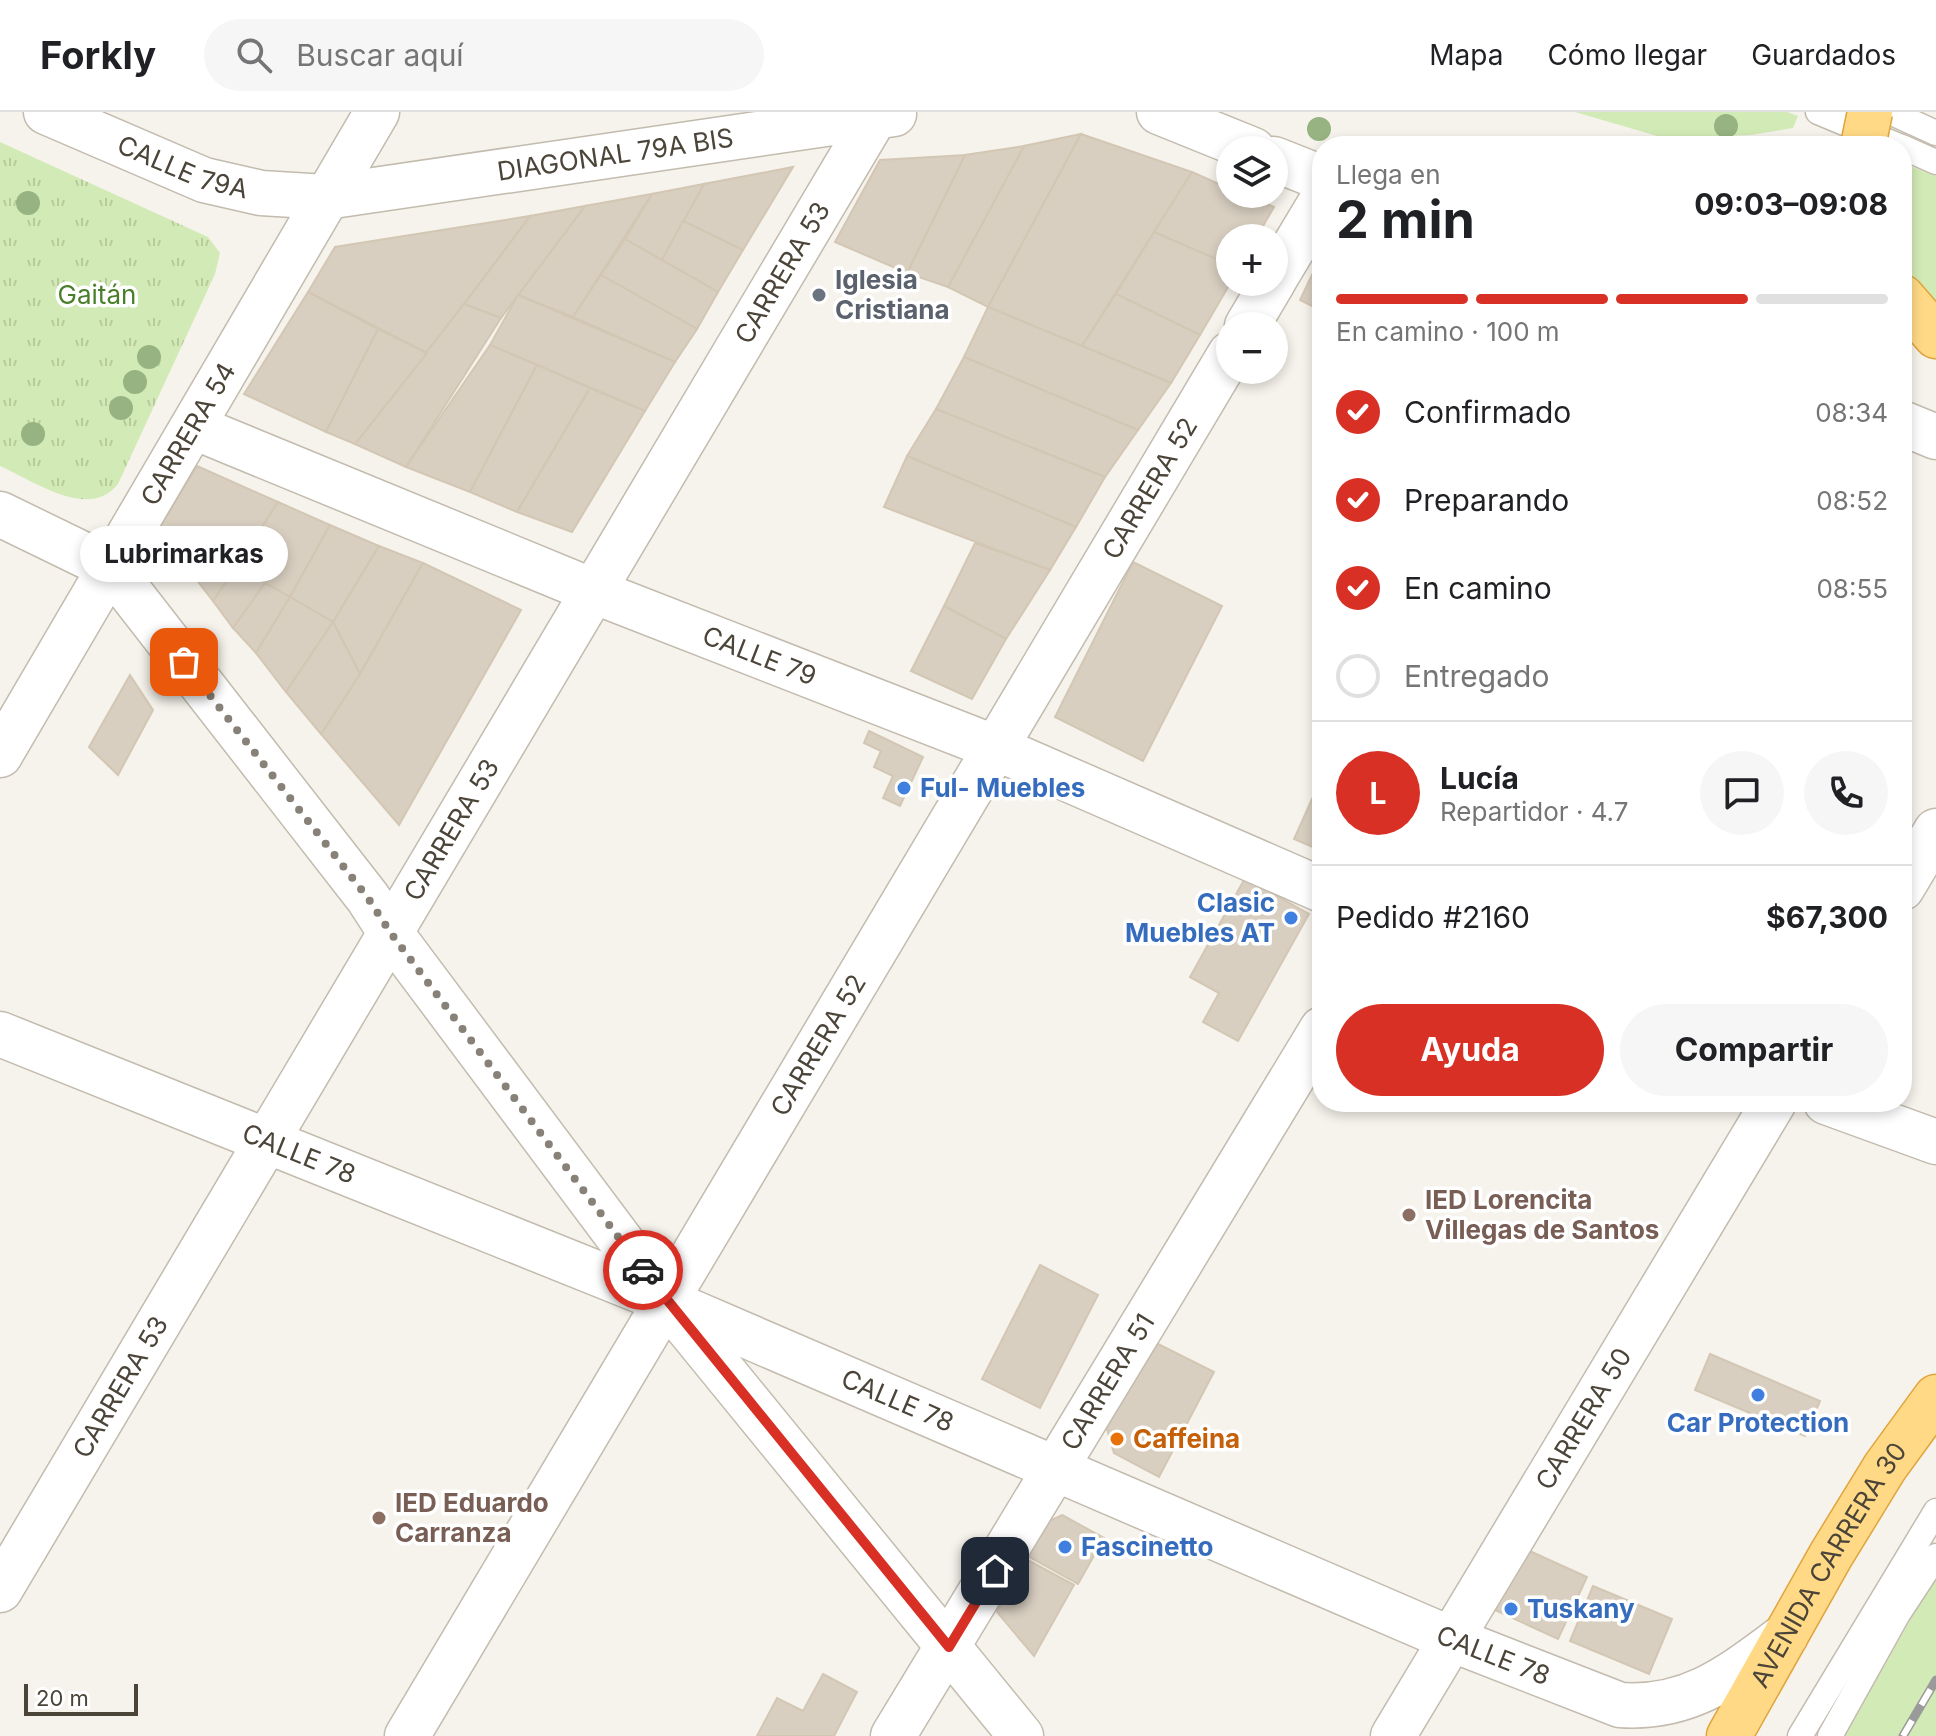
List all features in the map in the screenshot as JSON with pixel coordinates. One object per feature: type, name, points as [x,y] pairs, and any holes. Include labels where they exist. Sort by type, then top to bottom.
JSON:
[{"type":"highway","points":[[1865,136],[1870,112]]},
{"type":"highway","points":[[1912,308],[1936,336]]},
{"type":"highway","name":"AVENIDA CARRERA 30","points":[[1729,1736],[1885,1467],[1936,1397]]},
{"type":"street","name":"CALLE 79A","points":[[46,112],[204,180],[261,193],[326,197]]},
{"type":"street","name":"CARRERA 54","points":[[0,755],[377,112]]},
{"type":"street","points":[[1159,112],[1218,136]]},
{"type":"street","name":"DIAGONAL 79A BIS","points":[[326,197],[886,113]]},
{"type":"street","name":"CARRERA 53","points":[[0,1590],[593,591],[886,113]]},
{"type":"street","points":[[1288,165],[1312,174]]},
{"type":"street","points":[[1288,257],[1312,217]]},
{"type":"street","name":"CARRERA 52","points":[[407,1736],[1216,378]]},
{"type":"street","points":[[1912,406],[1936,416]]},
{"type":"street","name":"CALLE 79","points":[[194,427],[593,591],[996,748],[1312,886]]},
{"type":"street","points":[[1912,427],[1936,437]]},
{"type":"street","points":[[0,514],[111,568],[368,898],[390,932],[666,1301],[1021,1736]]},
{"type":"street","points":[[1912,871],[1936,831]]},
{"type":"street","name":"CALLE 78","points":[[0,1034],[666,1301],[1451,1639],[1620,1705],[1646,1707],[1699,1694],[1786,1635]]},
{"type":"street","name":"CARRERA 51","points":[[893,1736],[1312,1045]]},
{"type":"street","name":"CARRERA 50","points":[[1393,1736],[1768,1112]]},
{"type":"street","points":[[1854,1112],[1936,1142]]},
{"type":"lane","points":[[1818,112],[1877,136]]},
{"type":"lane","points":[[1890,112],[1936,133]]},
{"type":"lane","points":[[1912,151],[1936,162]]},
{"type":"lane","points":[[1800,1736],[1936,1511]]},
{"type":"lane","points":[[1830,1736],[1898,1614],[1936,1556]]},
{"type":"green space","points":[[1575,112],[1787,112],[1798,116],[1793,128],[1751,135],[1657,136]]},
{"type":"green space","name":"Gaitán","points":[[0,142],[208,237],[220,253],[215,274],[118,484],[106,494],[92,499],[61,494],[0,466]]},
{"type":"green space","points":[[1912,167],[1936,176],[1936,309],[1912,281]]},
{"type":"green space","points":[[1936,1574],[1936,1736],[1845,1736]]},
{"type":"building","points":[[1081,134],[988,307],[948,287],[1024,146]]},
{"type":"building","points":[[1081,134],[1192,172],[1082,346],[988,307]]},
{"type":"building","points":[[1024,146],[948,287],[907,273],[965,155]]},
{"type":"building","points":[[965,155],[907,273],[835,242],[880,160]]},
{"type":"building","points":[[793,167],[743,250],[683,221],[704,184]]},
{"type":"building","points":[[1192,172],[1216,183],[1216,208],[1273,208],[1264,224],[1216,224],[1216,259],[1154,232]]},
{"type":"building","points":[[704,184],[662,260],[625,239],[652,194]]},
{"type":"building","points":[[652,194],[573,317],[518,295],[585,206]]},
{"type":"building","points":[[585,206],[501,318],[464,304],[530,216]]},
{"type":"building","points":[[530,216],[427,353],[308,292],[335,247]]},
{"type":"building","points":[[683,221],[743,250],[718,292],[662,260]]},
{"type":"building","points":[[1154,232],[1216,259],[1216,296],[1223,296],[1200,335],[1116,294]]},
{"type":"building","points":[[625,239],[718,292],[697,329],[601,275]]},
{"type":"building","points":[[601,275],[697,329],[675,362],[573,317]]},
{"type":"building","points":[[1312,275],[1312,306],[1300,300]]},
{"type":"building","points":[[308,292],[378,329],[326,432],[244,394]]},
{"type":"building","points":[[1116,294],[1200,335],[1171,383],[1082,346]]},
{"type":"building","points":[[518,295],[675,362],[645,411],[490,345]]},
{"type":"building","points":[[464,304],[501,318],[406,467],[355,444]]},
{"type":"building","points":[[988,307],[1171,383],[1138,430],[964,357]]},
{"type":"building","points":[[378,329],[427,353],[355,444],[326,432]]},
{"type":"building","points":[[490,345],[537,365],[470,492],[406,467]]},
{"type":"building","points":[[964,357],[1138,430],[1105,477],[936,409]]},
{"type":"building","points":[[537,365],[590,388],[517,512],[470,492]]},
{"type":"building","points":[[590,388],[645,411],[572,532],[517,512]]},
{"type":"building","points":[[936,409],[1105,477],[1076,527],[907,456]]},
{"type":"building","points":[[907,456],[1076,527],[1050,570],[884,507]]},
{"type":"building","points":[[197,466],[278,502],[213,601],[158,530]]},
{"type":"building","points":[[278,502],[330,525],[290,597],[237,567]]},
{"type":"building","points":[[330,525],[379,546],[333,622],[290,597]]},
{"type":"building","points":[[975,543],[1050,570],[1006,639],[944,606]]},
{"type":"building","points":[[379,546],[423,563],[360,674],[333,622]]},
{"type":"building","points":[[1133,562],[1222,606],[1143,761],[1055,717]]},
{"type":"building","points":[[423,563],[521,610],[399,825],[321,734],[360,674]]},
{"type":"building","points":[[237,567],[265,583],[233,628],[213,601]]},
{"type":"building","points":[[265,583],[290,597],[256,653],[233,628]]},
{"type":"building","points":[[290,597],[333,622],[286,692],[256,653]]},
{"type":"building","points":[[944,606],[1006,639],[972,699],[911,671]]},
{"type":"building","points":[[333,622],[360,674],[321,734],[286,692]]},
{"type":"building","points":[[130,675],[153,710],[118,775],[89,747]]},
{"type":"building","points":[[869,731],[923,757],[900,806],[883,798],[893,776],[874,767],[881,751],[864,743]]},
{"type":"building","points":[[1312,799],[1312,847],[1294,839]]},
{"type":"building","points":[[1245,878],[1309,914],[1238,1041],[1203,1022],[1219,993],[1190,977]]},
{"type":"building","points":[[1040,1265],[1098,1295],[1040,1408],[982,1379]]},
{"type":"building","points":[[1148,1339],[1214,1372],[1159,1477],[1114,1453],[1105,1422]]},
{"type":"building","name":"Car Protection","points":[[1710,1354],[1820,1401],[1805,1436],[1695,1390]]},
{"type":"building","name":"Fascinetto","points":[[1062,1515],[1104,1538],[1078,1584],[1026,1555],[1043,1524]]},
{"type":"building","points":[[1523,1548],[1587,1577],[1558,1639],[1495,1610]]},
{"type":"building","points":[[1026,1559],[1074,1585],[1034,1656],[997,1612]]},
{"type":"building","points":[[1593,1586],[1672,1619],[1649,1674],[1570,1641]]},
{"type":"building","points":[[823,1674],[857,1692],[834,1736],[757,1736],[777,1698],[803,1711]]},
{"type":"railway","points":[[1903,1736],[1936,1680]]},
{"type":"way so far","points":[[184,662],[368,898],[390,932],[643,1270]]},
{"type":"place","name":"Iglesia Cristiana","points":[[819,295]]},
{"type":"place","name":"Lubrimarkas","points":[[184,662]]},
{"type":"place","name":"Ful- Muebles","points":[[904,788]]},
{"type":"place","name":"Clasic Muebles AT","points":[[1291,918]]},
{"type":"place","name":"IED Lorencita Villegas de Santos","points":[[1409,1215]]},
{"type":"place","name":"Car Protection","points":[[1758,1395]]},
{"type":"place","name":"Caffeina","points":[[1117,1439]]},
{"type":"place","name":"IED Eduardo Carranza","points":[[379,1518]]},
{"type":"place","name":"Fascinetto","points":[[1065,1547]]},
{"type":"place","name":"Tuskany","points":[[1511,1609]]},
{"type":"route","points":[[643,1270],[949,1647],[995,1571]]}]
